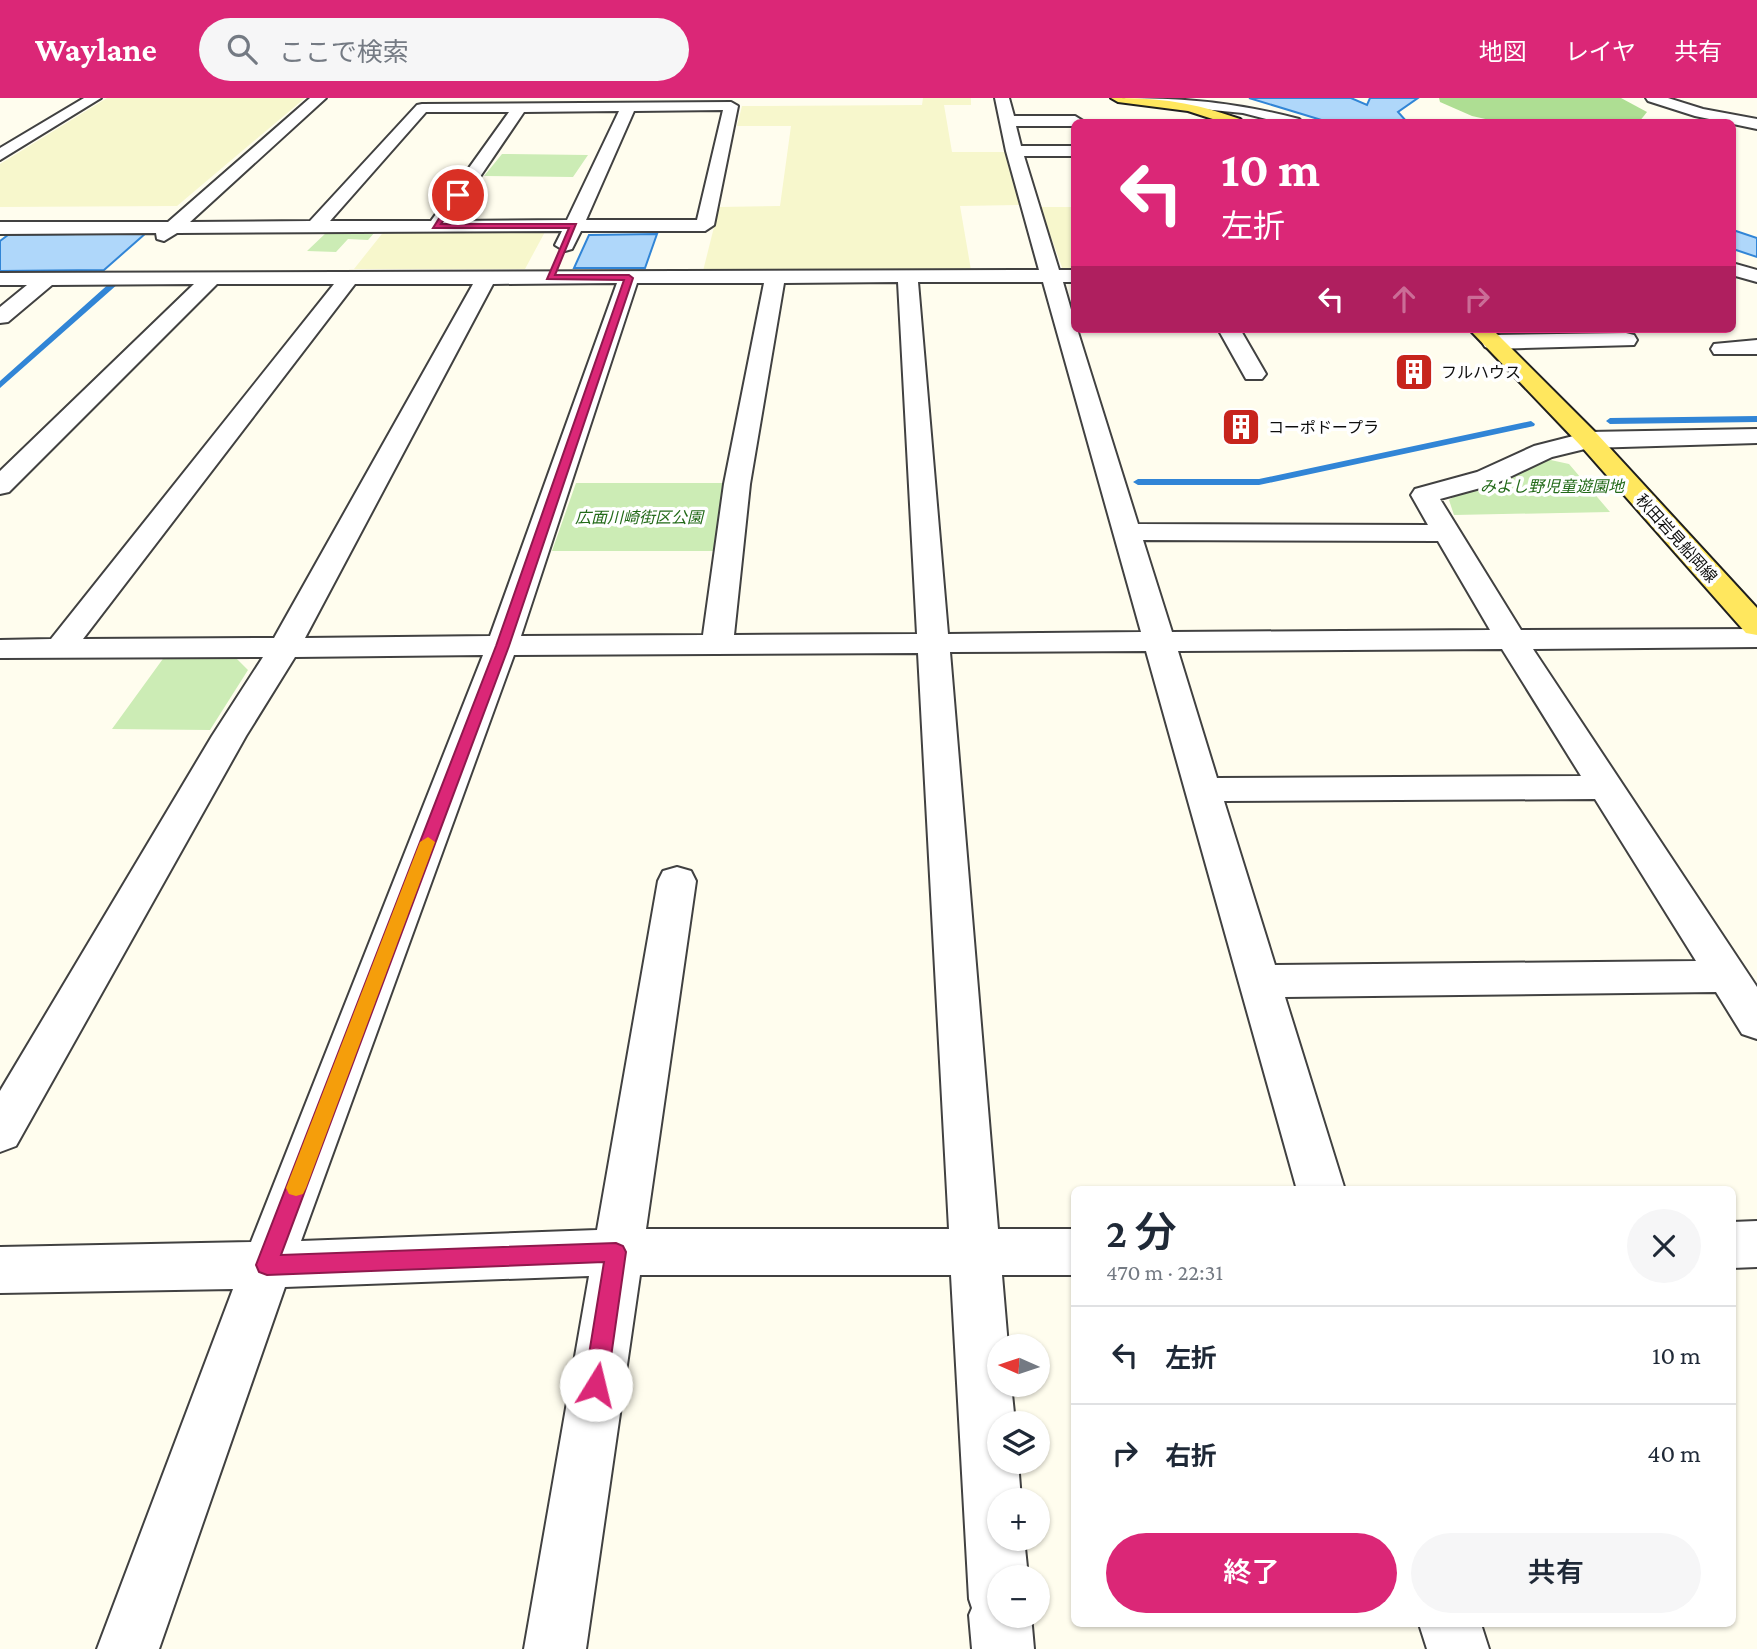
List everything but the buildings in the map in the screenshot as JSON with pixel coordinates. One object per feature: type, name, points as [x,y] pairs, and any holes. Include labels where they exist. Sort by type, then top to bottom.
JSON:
[{"type":"main road","points":[[1118,98],[1190,107],[1226,119]]},
{"type":"main road","name":"秋田岩見船岡線","points":[[1487,336],[1589,440],[1757,626]]},
{"type":"street","points":[[0,155],[94,98]]},
{"type":"street","points":[[153,245],[319,98]]},
{"type":"street","points":[[1653,98],[1682,109],[1732,119]]},
{"type":"street","points":[[1140,99],[1212,106],[1269,114],[1285,119]]},
{"type":"street","points":[[0,228],[436,227],[705,225],[731,106],[422,108],[315,227]]},
{"type":"street","points":[[436,227],[520,107]]},
{"type":"street","points":[[550,278],[628,107]]},
{"type":"street","points":[[1008,123],[1071,119]]},
{"type":"street","points":[[1736,120],[1757,124]]},
{"type":"street","points":[[1008,123],[1071,150]]},
{"type":"street","points":[[1008,123],[1063,276],[1071,308]]},
{"type":"street","points":[[116,279],[135,262]]},
{"type":"street","points":[[1736,270],[1757,276]]},
{"type":"street","points":[[0,279],[1063,276]]},
{"type":"street","points":[[717,644],[737,484],[775,277]]},
{"type":"street","points":[[908,277],[997,1565]]},
{"type":"street","points":[[60,648],[349,278]]},
{"type":"street","points":[[0,1132],[229,736],[284,648],[486,278]]},
{"type":"street","points":[[128,1649],[267,1265],[502,646],[629,278]]},
{"type":"street","points":[[0,317],[47,279]]},
{"type":"street","points":[[0,486],[211,279]]},
{"type":"street","points":[[1736,289],[1757,287]]},
{"type":"street","points":[[1077,333],[1127,532],[1320,1186]]},
{"type":"street","points":[[1231,333],[1254,374]]},
{"type":"street","points":[[1487,336],[1626,340]]},
{"type":"street","points":[[1722,349],[1757,347]]},
{"type":"street","points":[[1757,436],[1589,440],[1543,451],[1486,478],[1424,495],[1511,639],[1757,1021]]},
{"type":"street","points":[[1127,532],[1445,533]]},
{"type":"street","points":[[0,649],[1757,638]]},
{"type":"street","points":[[1203,790],[1606,787]]},
{"type":"street","points":[[555,1649],[677,881]]},
{"type":"street","points":[[1259,981],[1728,976]]},
{"type":"street","points":[[1736,1245],[1757,1244]]},
{"type":"street","points":[[0,1270],[267,1265],[616,1252],[1071,1252]]},
{"type":"street","points":[[1451,1627],[1458,1649]]},
{"type":"street","points":[[1001,1628],[1003,1649]]},
{"type":"green space","points":[[107,98],[305,98],[177,206],[0,207],[0,164]]},
{"type":"green space","points":[[923,98],[971,98],[971,105],[944,105],[952,152],[1008,152],[1023,205],[960,206],[971,270],[703,271],[719,207],[780,206],[791,126],[737,126],[742,106],[922,105]]},
{"type":"green space","points":[[1439,98],[1621,98],[1647,112],[1641,119],[1486,119],[1440,102]]},
{"type":"green space","points":[[502,154],[588,155],[573,177],[484,176]]},
{"type":"green space","points":[[1040,207],[1071,207],[1071,270],[1063,270]]},
{"type":"green space","points":[[385,230],[546,230],[525,269],[354,269]]},
{"type":"green space","points":[[327,232],[375,232],[368,240],[348,239],[336,252],[307,251]]},
{"type":"green space","name":"みよし野児童遊園地","points":[[1546,459],[1569,464],[1610,512],[1454,515],[1449,500],[1459,493],[1498,486]]},
{"type":"green space","name":"広面川崎街区公園","points":[[576,483],[727,483],[715,551],[552,551]]},
{"type":"green space","points":[[165,656],[235,657],[248,670],[210,730],[112,729]]},
{"type":"water","points":[[1249,98],[1351,98],[1367,105],[1370,98],[1418,98],[1398,112],[1404,119],[1318,119]]},
{"type":"water","points":[[1736,231],[1757,238],[1757,257],[1736,250]]},
{"type":"water","points":[[146,233],[104,270],[0,271],[0,241],[8,235]]},
{"type":"water","points":[[657,234],[645,268],[574,268],[589,235]]},
{"type":"waterway","points":[[0,385],[115,283]]},
{"type":"waterway","points":[[1610,421],[1757,419]]},
{"type":"waterway","points":[[1138,482],[1259,482],[1531,424]]},
{"type":"slow traffic","points":[[296,1188],[428,842]]},
{"type":"place","name":"フルハウス","points":[[1414,372]]},
{"type":"place","name":"コーポドープラ","points":[[1241,427]]},
{"type":"route","points":[[458,195],[436,227],[573,226],[550,278],[629,278],[502,646],[267,1265],[616,1252],[596,1385]]}]
